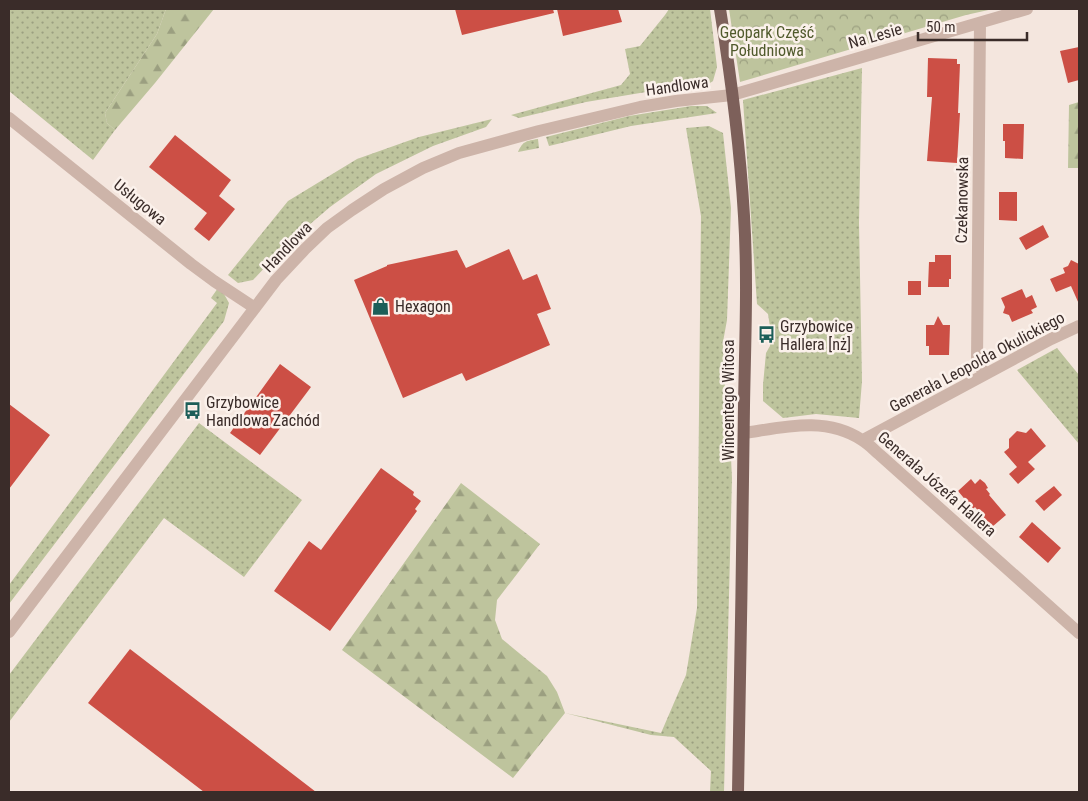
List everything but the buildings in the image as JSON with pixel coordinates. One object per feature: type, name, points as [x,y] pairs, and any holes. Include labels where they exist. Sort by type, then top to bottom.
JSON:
[{"type":"main road","name":"Wincentego Witosa","points":[[720,9],[740,163],[746,253],[745,433],[738,792]]},
{"type":"street","name":"Na Lesie","points":[[732,95],[1027,9]]},
{"type":"street","name":"Czekanowska","points":[[980,23],[977,361],[985,374]]},
{"type":"street","name":"Handlowa","points":[[9,632],[276,280],[328,228],[352,210],[384,189],[423,168],[484,145],[640,107],[732,95]]},
{"type":"street","name":"Usługowa","points":[[9,118],[191,264],[255,308]]},
{"type":"street","name":"Generała Leopolda Okulickiego","points":[[862,440],[1051,339],[1079,326]]},
{"type":"street","name":"Generała Józefa Hallera","points":[[745,433],[799,425],[812,425],[843,430],[862,440],[880,454],[1079,633]]},
{"type":"green space","points":[[9,9],[166,9],[157,34],[105,113],[107,123],[115,130],[93,160],[9,91]]},
{"type":"green space","points":[[166,9],[214,9],[115,130],[107,123],[105,113],[157,34]]},
{"type":"green space","points":[[669,9],[710,9],[717,67],[713,81],[699,90],[646,92],[586,102],[519,118],[511,115],[621,85],[630,74],[625,49],[640,46]]},
{"type":"green space","name":"Geopark Część Południowa","points":[[729,9],[993,9],[966,15],[740,82]]},
{"type":"green space","points":[[862,68],[859,223],[862,381],[859,418],[816,414],[783,418],[763,401],[766,353],[770,346],[771,333],[768,314],[757,304],[743,100]]},
{"type":"green space","points":[[1079,102],[1079,168],[1068,168],[1069,105]]},
{"type":"green space","points":[[691,106],[707,106],[717,113],[631,126],[549,146],[546,137],[629,116]]},
{"type":"green space","points":[[492,119],[486,127],[433,146],[376,174],[330,207],[287,244],[253,280],[238,283],[228,275],[288,201],[357,159],[419,137]]},
{"type":"green space","points":[[709,126],[723,133],[731,208],[727,320],[723,342],[732,478],[724,792],[710,792],[711,771],[674,737],[651,735],[565,713],[661,733],[686,675],[697,608],[701,216],[686,128]]},
{"type":"green space","points":[[538,139],[539,148],[518,152],[525,142]]},
{"type":"green space","points":[[218,288],[229,303],[224,321],[9,604],[9,585],[217,303],[211,298]]},
{"type":"green space","points":[[1057,348],[1079,375],[1079,444],[1017,370]]},
{"type":"green space","points":[[199,423],[302,500],[244,577],[164,518],[9,722],[9,675]]},
{"type":"green space","points":[[461,483],[540,544],[497,600],[495,620],[502,639],[547,676],[557,692],[565,713],[513,778],[342,650]]},
{"type":"place","name":"Hexagon","points":[[381,306]]},
{"type":"place","name":"Grzybowice Hallera [nż]","points":[[766,335]]},
{"type":"place","name":"Grzybowice Handlowa Zachód","points":[[192,411]]}]
